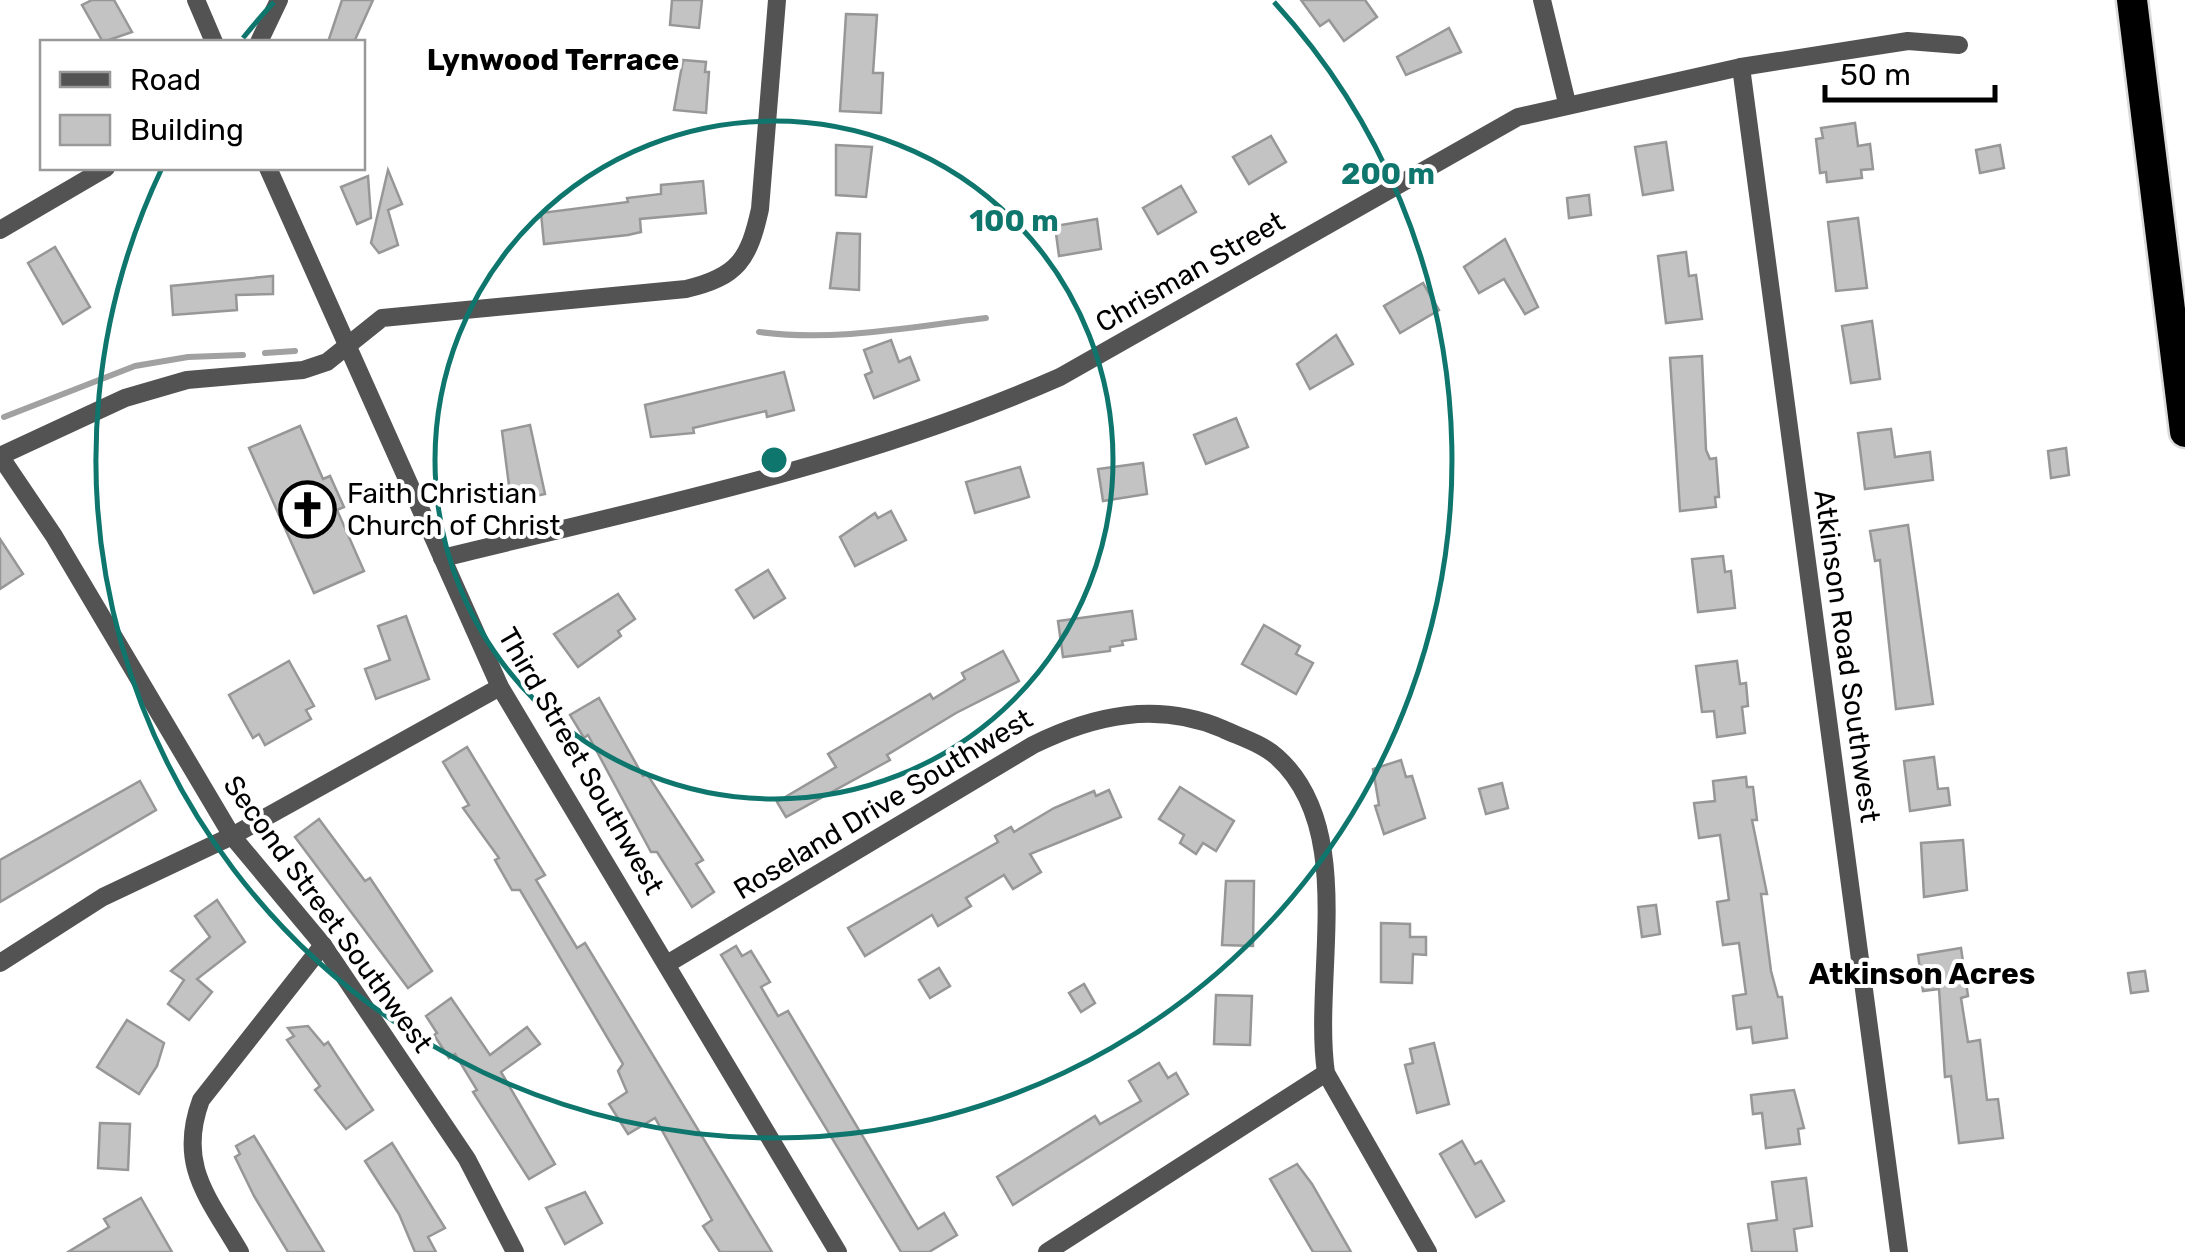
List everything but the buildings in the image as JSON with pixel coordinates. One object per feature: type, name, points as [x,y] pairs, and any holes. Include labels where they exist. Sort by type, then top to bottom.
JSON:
[{"type":"highway","points":[[2132,0],[2185,432]]},
{"type":"street","points":[[196,0],[213,40]]},
{"type":"street","points":[[260,40],[278,0]]},
{"type":"street","points":[[0,456],[65,422],[124,398],[187,380],[303,370],[328,362],[382,318],[686,289],[715,282],[738,267],[753,242],[760,208],[777,0]]},
{"type":"street","points":[[1542,0],[1567,103]]},
{"type":"street","name":"Chrisman Street","points":[[442,558],[817,466],[981,412],[1060,377],[1518,117],[1741,67],[1908,41],[1959,45]]},
{"type":"street","name":"Atkinson Road Southwest","points":[[1741,67],[1898,1252]]},
{"type":"street","points":[[0,230],[103,170]]},
{"type":"street","name":"Third Street Southwest","points":[[269,170],[500,687],[838,1252]]},
{"type":"street","name":"Second Street Southwest","points":[[0,456],[54,536],[232,836],[322,945],[468,1160],[515,1252]]},
{"type":"street","points":[[0,963],[103,897],[232,836],[500,687]]},
{"type":"street","name":"Roseland Drive Southwest","points":[[667,964],[1032,745],[1074,725],[1129,712],[1180,714],[1214,725],[1275,756],[1299,782],[1316,820],[1326,868],[1321,1040],[1326,1073]]},
{"type":"street","points":[[240,1252],[196,1176],[190,1146],[193,1121],[201,1100],[322,945]]},
{"type":"street","points":[[1047,1252],[1326,1073],[1428,1252]]},
{"type":"waterway","points":[[759,332],[845,334],[986,318]]},
{"type":"waterway","points":[[265,353],[295,351]]},
{"type":"waterway","points":[[4,417],[135,366],[188,357],[243,355]]},
{"type":"place","name":"Faith Christian Church of Christ","points":[[308,509]]},
{"type":"district","name":"Lynwood Terrace","points":[[553,60]]},
{"type":"district","name":"Atkinson Acres","points":[[1922,974]]}]
